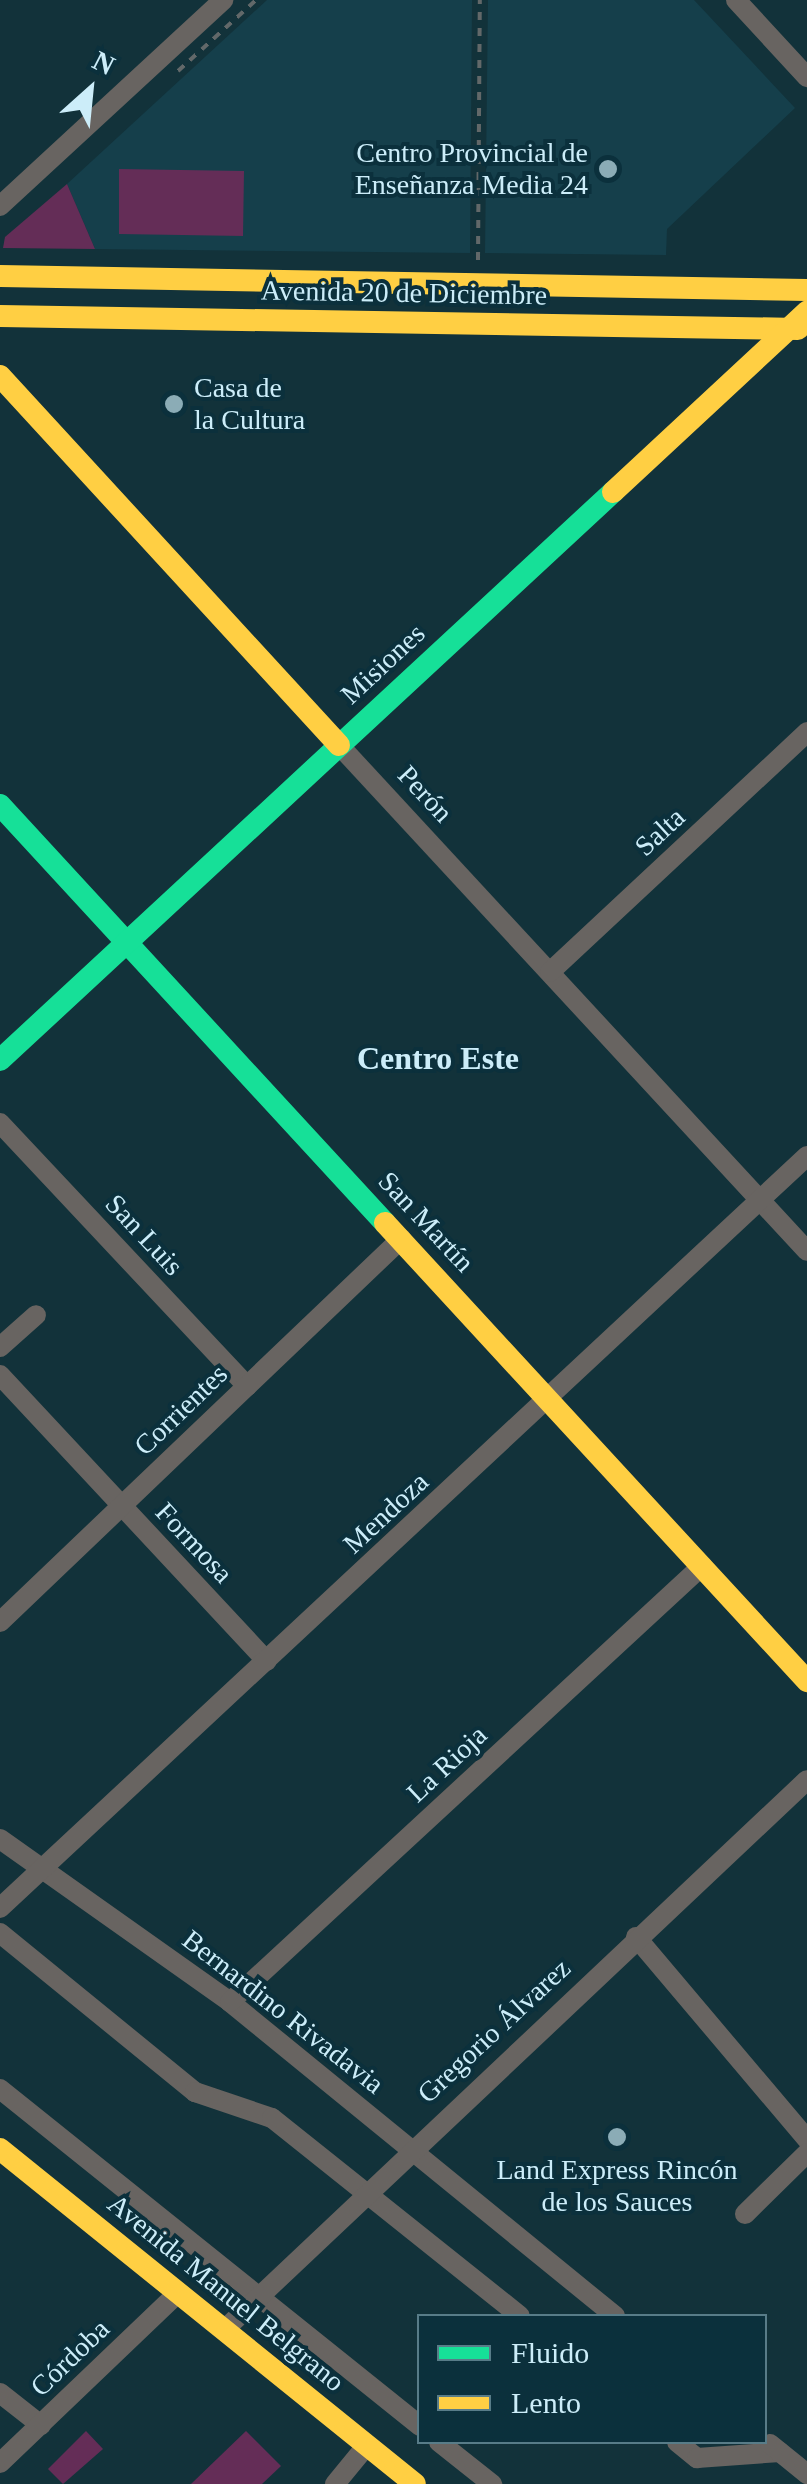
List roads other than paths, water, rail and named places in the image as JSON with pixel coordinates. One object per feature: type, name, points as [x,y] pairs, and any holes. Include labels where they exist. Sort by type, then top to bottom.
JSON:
[{"type":"street","points":[[0,206],[224,0]]},
{"type":"street","points":[[736,0],[807,77]]},
{"type":"street","name":"Avenida 20 de Diciembre","points":[[0,276],[807,290]]},
{"type":"street","name":"Misiones","points":[[0,1060],[339,745],[798,329],[807,312]]},
{"type":"street","name":"Avenida 20 de Diciembre","points":[[0,316],[798,329]]},
{"type":"street","name":"Perón","points":[[0,376],[807,1251]]},
{"type":"street","name":"Salta","points":[[550,972],[807,732]]},
{"type":"street","name":"San Martín","points":[[0,805],[807,1680]]},
{"type":"street","name":"San Luis","points":[[0,1122],[248,1386]]},
{"type":"street","name":"Mendoza","points":[[0,1908],[807,1156]]},
{"type":"street","name":"Corrientes","points":[[0,1622],[401,1239]]},
{"type":"street","points":[[0,1347],[36,1315]]},
{"type":"street","name":"Formosa","points":[[0,1375],[267,1661]]},
{"type":"street","name":"La Rioja","points":[[230,2002],[702,1566]]},
{"type":"street","name":"Gregorio Álvarez","points":[[224,2330],[408,2147],[807,1780]]},
{"type":"street","name":"Bernardino Rivadavia","points":[[0,1839],[46,1866],[230,2002],[613,2314]]},
{"type":"street","points":[[0,1933],[195,2092],[272,2118],[517,2314]]},
{"type":"street","points":[[636,1938],[807,2138]]},
{"type":"street","points":[[0,2089],[417,2424]]},
{"type":"street","name":"Avenida Manuel Belgrano","points":[[0,2149],[415,2484]]},
{"type":"street","points":[[745,2214],[807,2154]]},
{"type":"street","name":"Córdoba","points":[[0,2462],[178,2293]]},
{"type":"street","points":[[0,2393],[40,2425]]},
{"type":"street","points":[[442,2444],[492,2484]]},
{"type":"street","points":[[679,2444],[697,2458],[772,2446],[807,2474]]},
{"type":"street","points":[[335,2484],[368,2446]]},
{"type":"place","name":"Centro Provincial de Enseñanza Media 24","points":[[608,169]]},
{"type":"place","name":"Casa de la Cultura","points":[[174,404]]},
{"type":"place","name":"Land Express Rincón de los Sauces","points":[[617,2137]]},
{"type":"district","name":"Centro Este","points":[[438,1058]]}]
